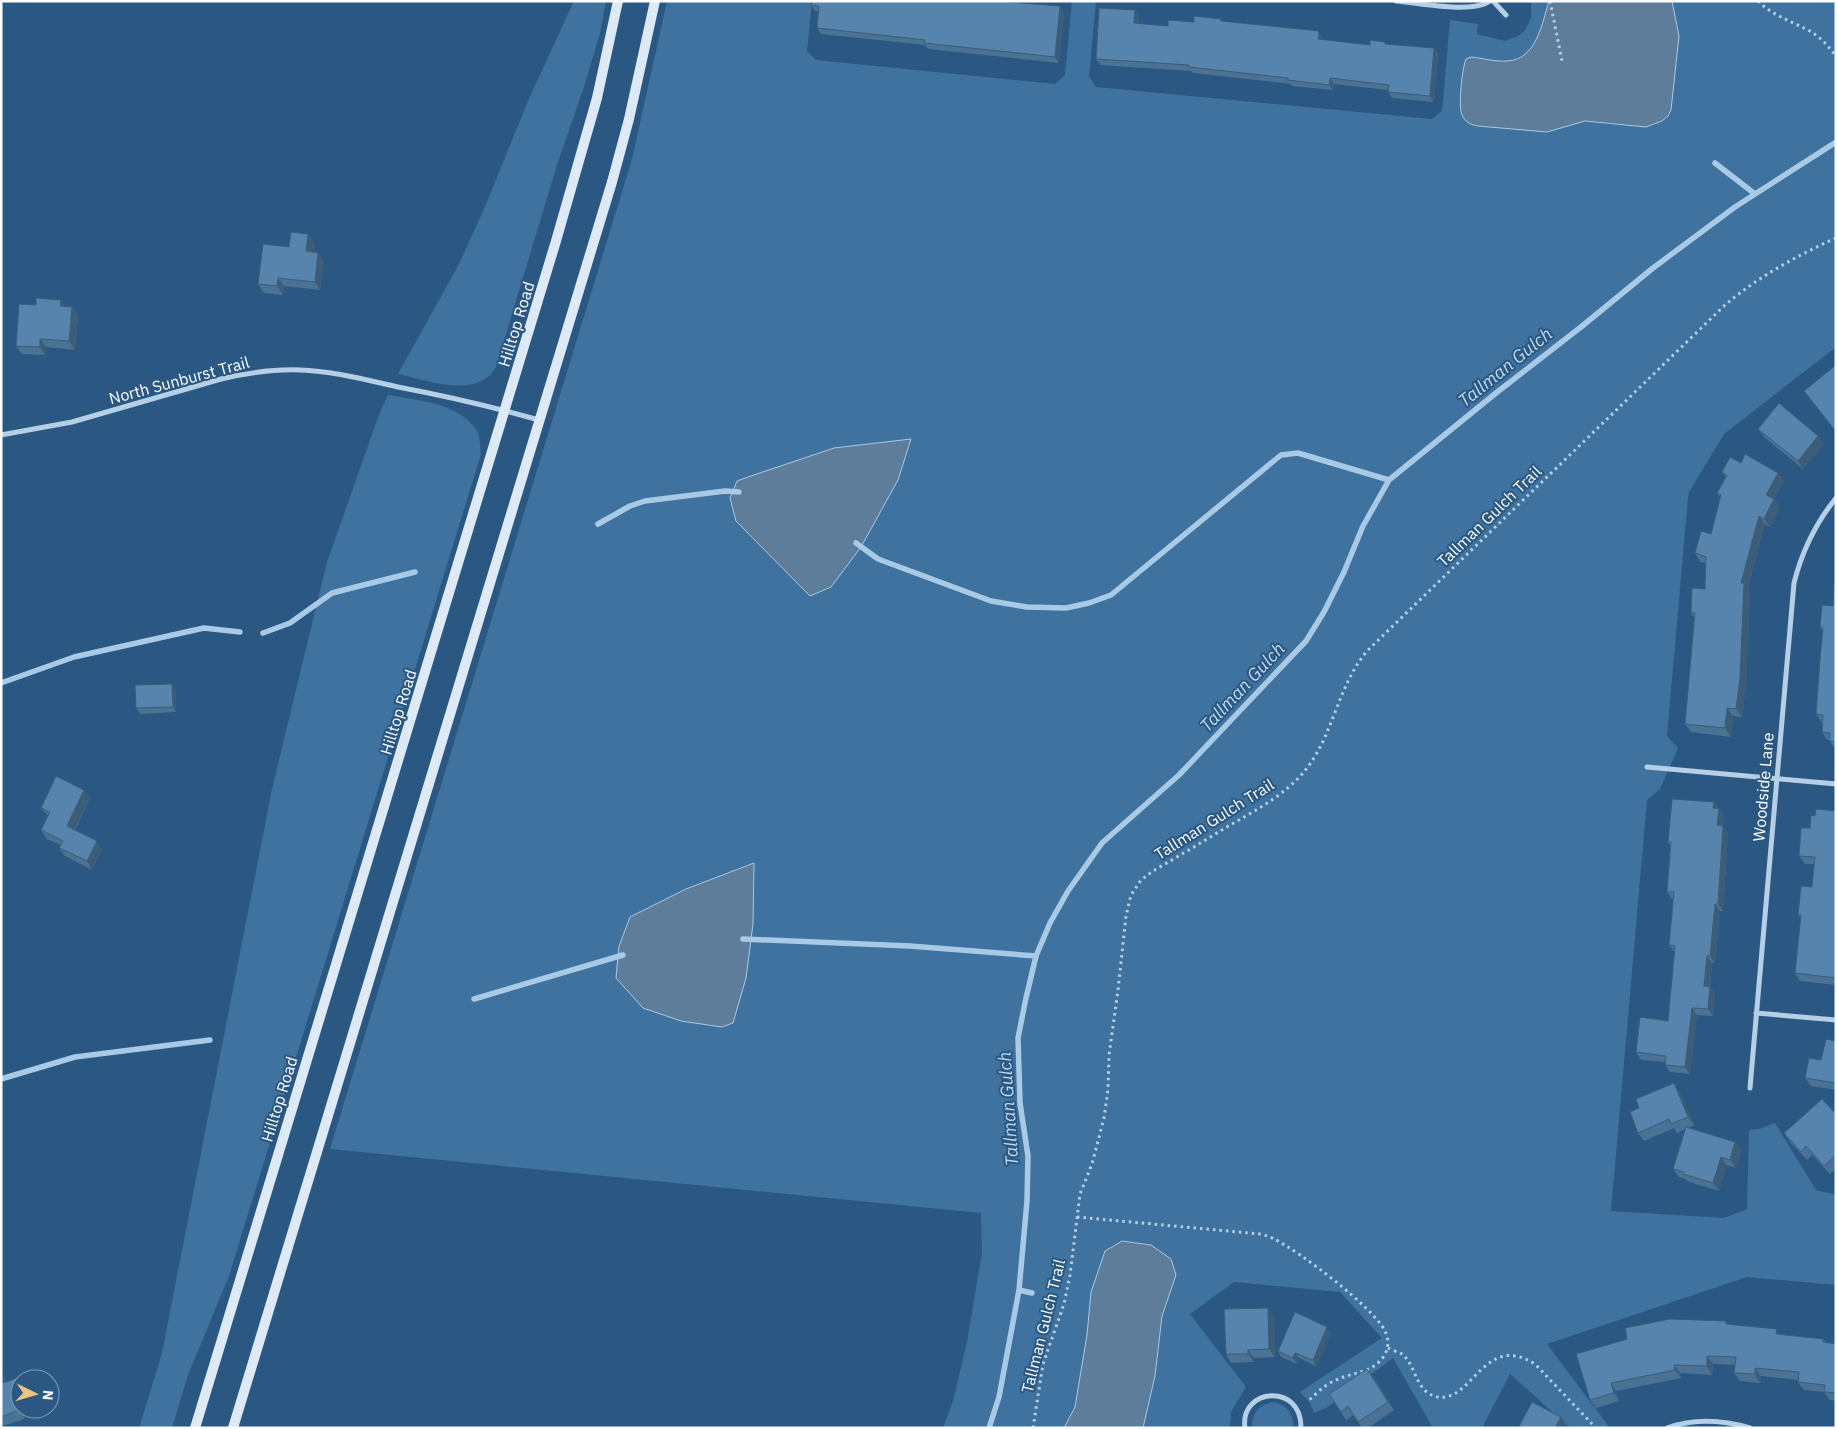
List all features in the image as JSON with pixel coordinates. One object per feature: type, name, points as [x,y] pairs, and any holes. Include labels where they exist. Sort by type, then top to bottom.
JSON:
[{"type":"main road","name":"Hilltop Road","points":[[195,1428],[583,152],[618,1]]},
{"type":"main road","points":[[232,1428],[612,182],[629,119],[655,1]]},
{"type":"street","points":[[1396,1],[1470,8],[1482,6],[1492,1],[1506,15]]},
{"type":"street","name":"North Sunburst Trail","points":[[1,435],[72,422],[191,387],[236,376],[278,370],[328,373],[469,401],[540,420]]},
{"type":"street","name":"Woodside Lane","points":[[1750,1088],[1794,583],[1801,558],[1810,537],[1836,498]]},
{"type":"street","points":[[1647,767],[1836,784]]},
{"type":"street","points":[[1756,1013],[1836,1020]]},
{"type":"street","points":[[1245,1428],[1246,1414],[1250,1406],[1266,1396],[1276,1395],[1293,1403],[1298,1411],[1301,1428]]},
{"type":"street","points":[[1667,1428],[1703,1421],[1727,1422],[1750,1428]]},
{"type":"path","points":[[1550,1],[1562,61]]},
{"type":"path","points":[[1758,1],[1773,14],[1812,32],[1836,56]]},
{"type":"path","name":"Tallman Gulch Trail","points":[[1033,1428],[1043,1364],[1064,1304],[1070,1275],[1080,1194],[1088,1177],[1099,1140],[1108,1090],[1109,1055],[1126,916],[1131,896],[1140,880],[1152,871],[1262,807],[1286,789],[1311,762],[1318,751],[1347,681],[1367,651],[1724,305],[1779,266],[1836,238]]},
{"type":"path","points":[[1077,1217],[1260,1234],[1274,1239],[1327,1276],[1378,1320],[1385,1331],[1388,1348],[1376,1364],[1365,1371],[1334,1380],[1307,1402]]},
{"type":"path","points":[[1388,1348],[1402,1355],[1409,1363],[1422,1387],[1438,1396],[1447,1396],[1457,1392],[1485,1365],[1494,1360],[1508,1356],[1528,1359],[1596,1428]]},
{"type":"shaded area","points":[[574,1],[606,1],[600,33],[584,87],[557,165],[496,367],[488,377],[477,383],[465,385],[437,383],[398,374],[458,266],[485,207],[527,103]]},
{"type":"shaded area","points":[[667,1],[812,1],[807,51],[816,60],[1055,84],[1065,75],[1072,1],[1096,1],[1089,77],[1096,87],[1432,119],[1442,111],[1450,20],[1478,24],[1477,34],[1505,41],[1518,36],[1525,30],[1531,18],[1531,1],[1836,1],[1836,347],[1724,434],[1689,492],[1667,736],[1678,748],[1660,789],[1647,800],[1611,1211],[1724,1218],[1747,1209],[1749,1130],[1759,1129],[1775,1123],[1816,1190],[1836,1195],[1836,1285],[1747,1277],[1547,1344],[1610,1428],[1570,1428],[1510,1374],[1482,1428],[1433,1428],[1393,1358],[1326,1408],[1314,1413],[1310,1403],[1300,1392],[1382,1338],[1340,1292],[1234,1282],[1190,1314],[1246,1387],[1231,1412],[1230,1428],[943,1428],[953,1401],[967,1342],[982,1253],[981,1213],[330,1149],[632,159]]},
{"type":"shaded area","points":[[1549,1],[1672,1],[1679,36],[1671,110],[1668,116],[1662,121],[1646,127],[1585,121],[1547,132],[1478,126],[1467,121],[1462,115],[1460,104],[1466,59],[1471,57],[1507,61],[1517,59],[1525,54],[1536,39]]},
{"type":"shaded area","points":[[388,395],[437,404],[460,414],[477,431],[481,454],[229,1276],[188,1375],[172,1428],[139,1428],[162,1353],[272,789],[327,562],[380,412]]},
{"type":"shaded area","points":[[911,439],[898,480],[861,547],[831,587],[810,596],[736,521],[730,498],[737,481],[834,448]]},
{"type":"shaded area","points":[[754,863],[753,924],[746,978],[733,1023],[722,1027],[681,1021],[643,1008],[616,978],[619,946],[630,917],[686,889]]},
{"type":"shaded area","points":[[1122,1241],[1151,1245],[1171,1259],[1176,1275],[1162,1316],[1155,1376],[1143,1428],[1064,1428],[1075,1407],[1087,1335],[1091,1292],[1105,1251]]},
{"type":"shaded area","points":[[1274,1402],[1289,1411],[1293,1428],[1252,1428],[1253,1418],[1257,1410]]},
{"type":"building","points":[[812,1],[996,1],[1060,6],[1055,57],[924,43],[925,40],[817,28],[819,6],[811,5]]},
{"type":"building","points":[[1099,8],[1135,10],[1134,23],[1168,26],[1168,20],[1194,22],[1194,16],[1221,19],[1221,21],[1319,31],[1318,39],[1370,45],[1370,40],[1385,42],[1385,44],[1434,48],[1430,96],[1388,92],[1389,85],[1330,78],[1329,85],[1288,80],[1288,78],[1189,67],[1189,65],[1096,59]]},
{"type":"building","points":[[291,232],[308,234],[306,251],[318,253],[315,282],[278,278],[277,286],[258,284],[263,244],[289,247]]},
{"type":"building","points":[[36,298],[61,300],[60,306],[72,307],[69,341],[40,339],[40,347],[16,346],[19,304],[36,305]]},
{"type":"building","points":[[1836,365],[1836,428],[1834,429],[1804,391]]},
{"type":"building","points":[[1779,403],[1818,436],[1798,461],[1758,429]]},
{"type":"building","points":[[1745,454],[1778,473],[1766,495],[1774,499],[1764,519],[1759,516],[1741,583],[1744,583],[1740,678],[1736,709],[1727,708],[1725,728],[1685,724],[1695,613],[1691,613],[1692,588],[1705,589],[1706,557],[1695,553],[1701,531],[1711,534],[1721,495],[1717,493],[1727,475],[1722,472],[1730,457],[1741,463]]},
{"type":"building","points":[[1834,583],[1836,584],[1836,742],[1829,741],[1830,733],[1822,732],[1823,715],[1816,714],[1823,628],[1820,628],[1822,605],[1833,606]]},
{"type":"building","points":[[172,684],[173,707],[136,708],[135,685]]},
{"type":"building","points":[[56,776],[84,790],[67,826],[97,841],[87,861],[59,848],[63,841],[41,830],[50,812],[41,808]]},
{"type":"building","points":[[1672,799],[1714,802],[1713,808],[1719,809],[1717,825],[1723,826],[1718,904],[1715,904],[1710,956],[1707,956],[1704,986],[1710,987],[1708,1009],[1692,1008],[1685,1067],[1665,1065],[1666,1056],[1636,1052],[1640,1017],[1668,1021],[1675,946],[1669,945],[1674,892],[1667,892],[1671,842],[1668,842]]},
{"type":"building","points":[[1816,809],[1836,811],[1836,978],[1795,973],[1801,915],[1798,915],[1801,886],[1812,887],[1815,857],[1799,856],[1801,828],[1810,828],[1811,815],[1815,816]]},
{"type":"building","points":[[1826,1039],[1836,1041],[1836,1083],[1805,1078],[1809,1058],[1821,1060]]},
{"type":"building","points":[[1674,1083],[1688,1117],[1671,1124],[1669,1119],[1638,1133],[1630,1112],[1639,1108],[1636,1099]]},
{"type":"building","points":[[1822,1099],[1836,1114],[1836,1155],[1824,1166],[1806,1146],[1801,1152],[1784,1133]]},
{"type":"building","points":[[1686,1127],[1735,1142],[1730,1160],[1721,1157],[1713,1183],[1673,1169]]},
{"type":"building","points":[[1268,1308],[1269,1349],[1248,1350],[1248,1354],[1226,1354],[1224,1309]]},
{"type":"building","points":[[1295,1312],[1327,1327],[1313,1360],[1295,1353],[1293,1358],[1278,1351]]},
{"type":"building","points":[[1670,1319],[1726,1321],[1726,1324],[1777,1329],[1776,1334],[1823,1339],[1823,1342],[1836,1344],[1836,1393],[1824,1392],[1825,1385],[1798,1382],[1799,1372],[1755,1368],[1755,1374],[1734,1373],[1736,1357],[1707,1356],[1707,1366],[1674,1365],[1675,1370],[1611,1383],[1614,1393],[1590,1400],[1576,1354],[1627,1339],[1625,1328]]},
{"type":"building","points":[[1367,1369],[1388,1402],[1358,1422],[1348,1406],[1341,1412],[1329,1394]]},
{"type":"building","points":[[1,1378],[3,1383],[10,1381],[10,1414],[1,1417]]},
{"type":"building","points":[[1532,1402],[1561,1417],[1555,1428],[1518,1428]]},
{"type":"waterway","name":"Tallman Gulch","points":[[989,1428],[999,1397],[1019,1290],[1027,1201],[1028,1156],[1020,1103],[1018,1038],[1036,956],[1050,923],[1068,891],[1102,843],[1179,775],[1306,641],[1324,612],[1344,572],[1363,526],[1389,480],[1653,268],[1735,207],[1836,142]]},
{"type":"waterway","points":[[1715,163],[1755,194]]},
{"type":"waterway","points":[[856,543],[878,559],[991,601],[1027,607],[1066,608],[1089,603],[1111,595],[1281,455],[1298,453],[1389,480]]},
{"type":"waterway","points":[[598,524],[630,506],[645,501],[725,491],[739,492]]},
{"type":"waterway","points":[[263,633],[290,623],[332,593],[415,572]]},
{"type":"waterway","points":[[1,683],[74,657],[204,628],[240,632]]},
{"type":"waterway","points":[[743,939],[910,946],[1036,956]]},
{"type":"waterway","points":[[474,999],[623,955]]},
{"type":"waterway","points":[[1,1079],[75,1057],[210,1040]]},
{"type":"waterway","points":[[1019,1290],[1032,1293]]}]
